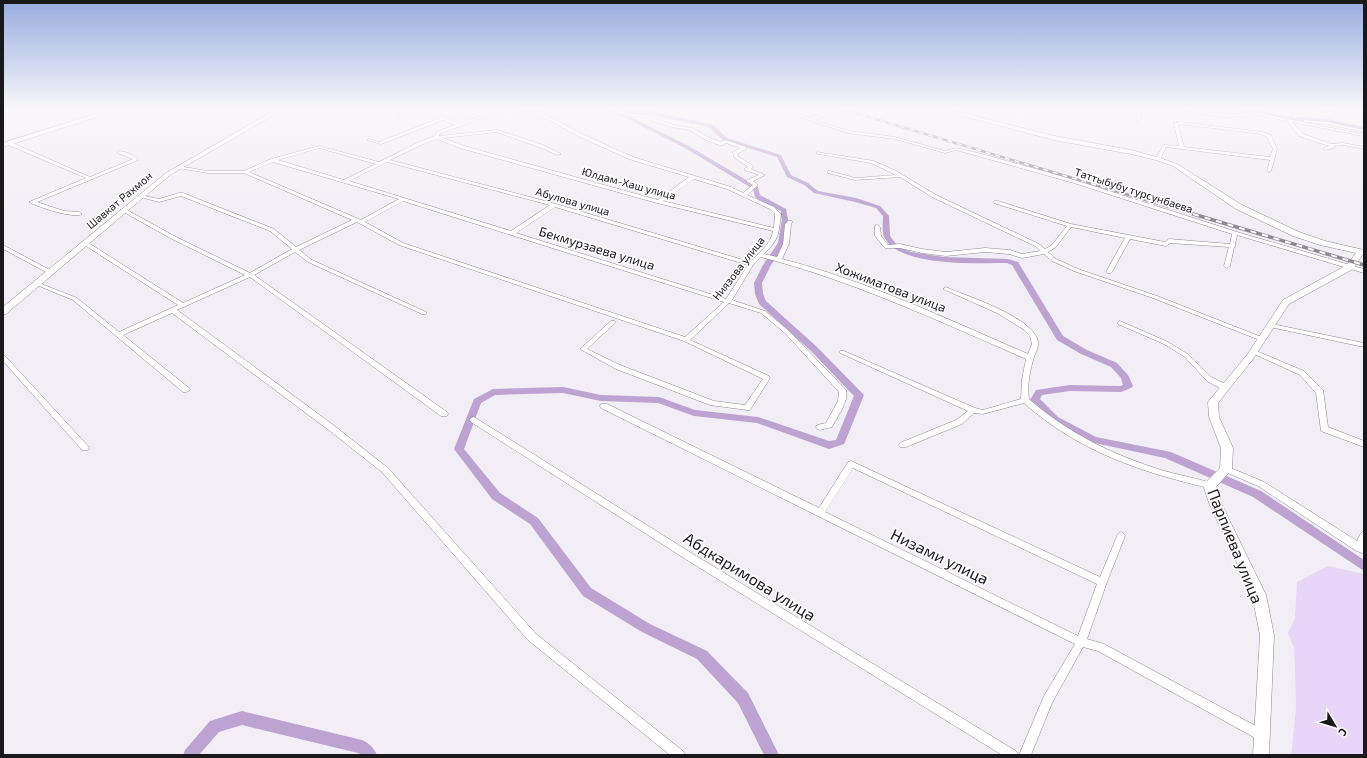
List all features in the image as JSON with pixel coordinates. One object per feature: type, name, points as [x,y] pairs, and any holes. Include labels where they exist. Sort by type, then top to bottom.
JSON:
[{"type":"street","points":[[6,144],[90,178]]},
{"type":"street","name":"Шавкат Рахмон","points":[[3,312],[123,210],[178,167],[218,144]]},
{"type":"street","points":[[344,182],[418,144]]},
{"type":"street","name":"Юлдам-Хаш улица","points":[[456,144],[659,202],[775,230]]},
{"type":"street","points":[[536,144],[558,154]]},
{"type":"street","name":"Ниязова улица","points":[[601,144],[631,158],[729,188],[747,192],[772,208],[778,214],[774,237],[763,256],[751,264],[728,301],[686,340]]},
{"type":"street","points":[[735,144],[744,148],[736,153],[736,157],[750,167],[747,169],[763,175],[749,181],[756,185],[747,192]]},
{"type":"street","name":"Таттыбубу турсунбаева","points":[[918,144],[945,152],[956,149],[1076,182],[1235,233],[1364,271]]},
{"type":"street","points":[[1089,144],[1131,152],[1175,165],[1239,207],[1296,234],[1316,241],[1362,252],[1350,267],[1286,302],[1278,310],[1272,326],[1254,352],[1213,402],[1214,417],[1227,448],[1217,477]]},
{"type":"street","points":[[1269,171],[1275,149],[1273,144]]},
{"type":"street","points":[[1326,149],[1332,147],[1331,145],[1339,144]]},
{"type":"street","points":[[1345,144],[1364,148]]},
{"type":"street","points":[[178,167],[208,172],[245,172],[273,160],[319,146],[380,164]]},
{"type":"street","points":[[1158,159],[1165,146],[1273,159]]},
{"type":"street","points":[[79,214],[63,212],[32,202],[136,160],[120,152]]},
{"type":"street","points":[[819,153],[872,162],[901,176],[934,196],[1037,245],[1054,260],[1076,270],[1155,297],[1262,339]]},
{"type":"street","name":"Бекмурзаева улица","points":[[273,160],[403,199],[763,312],[787,332],[843,392],[842,401],[829,425],[820,427]]},
{"type":"street","name":"Абулова улица","points":[[388,161],[554,205],[751,264]]},
{"type":"street","points":[[245,172],[359,221],[401,244],[432,256],[686,340],[767,378],[746,408],[713,403],[618,367],[583,349],[613,322]]},
{"type":"street","points":[[830,172],[855,179],[901,176]]},
{"type":"street","points":[[659,202],[693,177]]},
{"type":"street","points":[[142,196],[159,201],[181,194],[272,230],[310,261],[424,313]]},
{"type":"street","points":[[119,334],[250,275],[296,249],[359,221],[403,199]]},
{"type":"street","points":[[996,202],[1070,225],[1166,244],[1169,241],[1233,246]]},
{"type":"street","points":[[512,233],[554,205]]},
{"type":"street","points":[[123,210],[174,238],[250,275],[444,414]]},
{"type":"street","points":[[776,259],[786,244],[788,224],[790,222]]},
{"type":"street","points":[[877,227],[878,236],[888,247],[900,246],[946,254],[985,250],[1010,252],[1022,256],[1044,252],[1054,246],[1070,225]]},
{"type":"street","points":[[1227,266],[1235,233]]},
{"type":"street","points":[[1109,272],[1129,236]]},
{"type":"street","points":[[85,243],[183,306]]},
{"type":"street","points":[[4,249],[50,272]]},
{"type":"street","name":"Хожиматова улица","points":[[763,256],[852,284],[926,313],[1030,358]]},
{"type":"street","points":[[37,284],[76,299],[186,390]]},
{"type":"street","points":[[946,289],[1015,319],[1027,327],[1035,337],[1036,343],[1030,358],[1024,389],[1025,400],[1050,421],[1089,444],[1134,463],[1174,477],[1217,477],[1261,484],[1361,548],[1364,535]]},
{"type":"street","points":[[172,310],[329,426],[385,470],[532,638],[679,755]]},
{"type":"street","points":[[1120,323],[1166,343],[1187,356],[1209,379],[1226,388]]},
{"type":"street","points":[[1272,326],[1364,345]]},
{"type":"street","points":[[842,352],[973,410],[983,412],[1025,400]]},
{"type":"street","points":[[1254,352],[1302,373],[1320,392],[1324,429],[1364,444]]},
{"type":"street","points":[[3,357],[85,448]]},
{"type":"street","name":"Низами улица","points":[[604,406],[1081,642],[1100,647],[1260,735]]},
{"type":"street","points":[[903,445],[959,422],[973,410]]},
{"type":"street","name":"Абдкаримова улица","points":[[474,420],[690,557],[1012,755]]},
{"type":"street","points":[[820,513],[851,464],[1102,582]]},
{"type":"street","name":"Парпиева улица","points":[[1217,477],[1215,503],[1259,595],[1267,635],[1260,735],[1261,755]]},
{"type":"street","points":[[1025,755],[1048,700],[1081,642],[1102,582],[1121,536]]},
{"type":"shaded area","points":[[1328,566],[1364,574],[1364,755],[1291,755],[1296,709],[1295,667],[1294,648],[1288,633],[1295,618],[1297,582]]},
{"type":"waterway","points":[[682,144],[756,188],[757,196],[764,201],[784,210],[783,214],[785,219],[782,243],[767,265],[758,283],[759,294],[762,302],[814,349],[859,395],[840,442],[829,445],[758,420],[694,413],[659,400],[601,398],[563,390],[493,392],[477,401],[459,449],[496,496],[534,521],[587,592],[646,628],[702,655],[743,698],[772,755]]},
{"type":"waterway","points":[[742,144],[779,156],[789,176],[806,184],[816,192],[856,200],[878,207],[886,216],[886,232],[889,240],[897,248],[909,254],[944,260],[1008,261],[1015,264],[1060,338],[1084,352],[1114,365],[1125,377],[1128,386],[1121,389],[1070,388],[1039,392],[1035,400],[1055,419],[1093,440],[1167,455],[1257,494],[1364,566]]},
{"type":"waterway","points":[[190,755],[215,726],[242,718],[362,747],[370,755]]},
{"type":"railway","points":[[960,144],[1196,215]]},
{"type":"railway","points":[[1193,214],[1364,265]]}]
